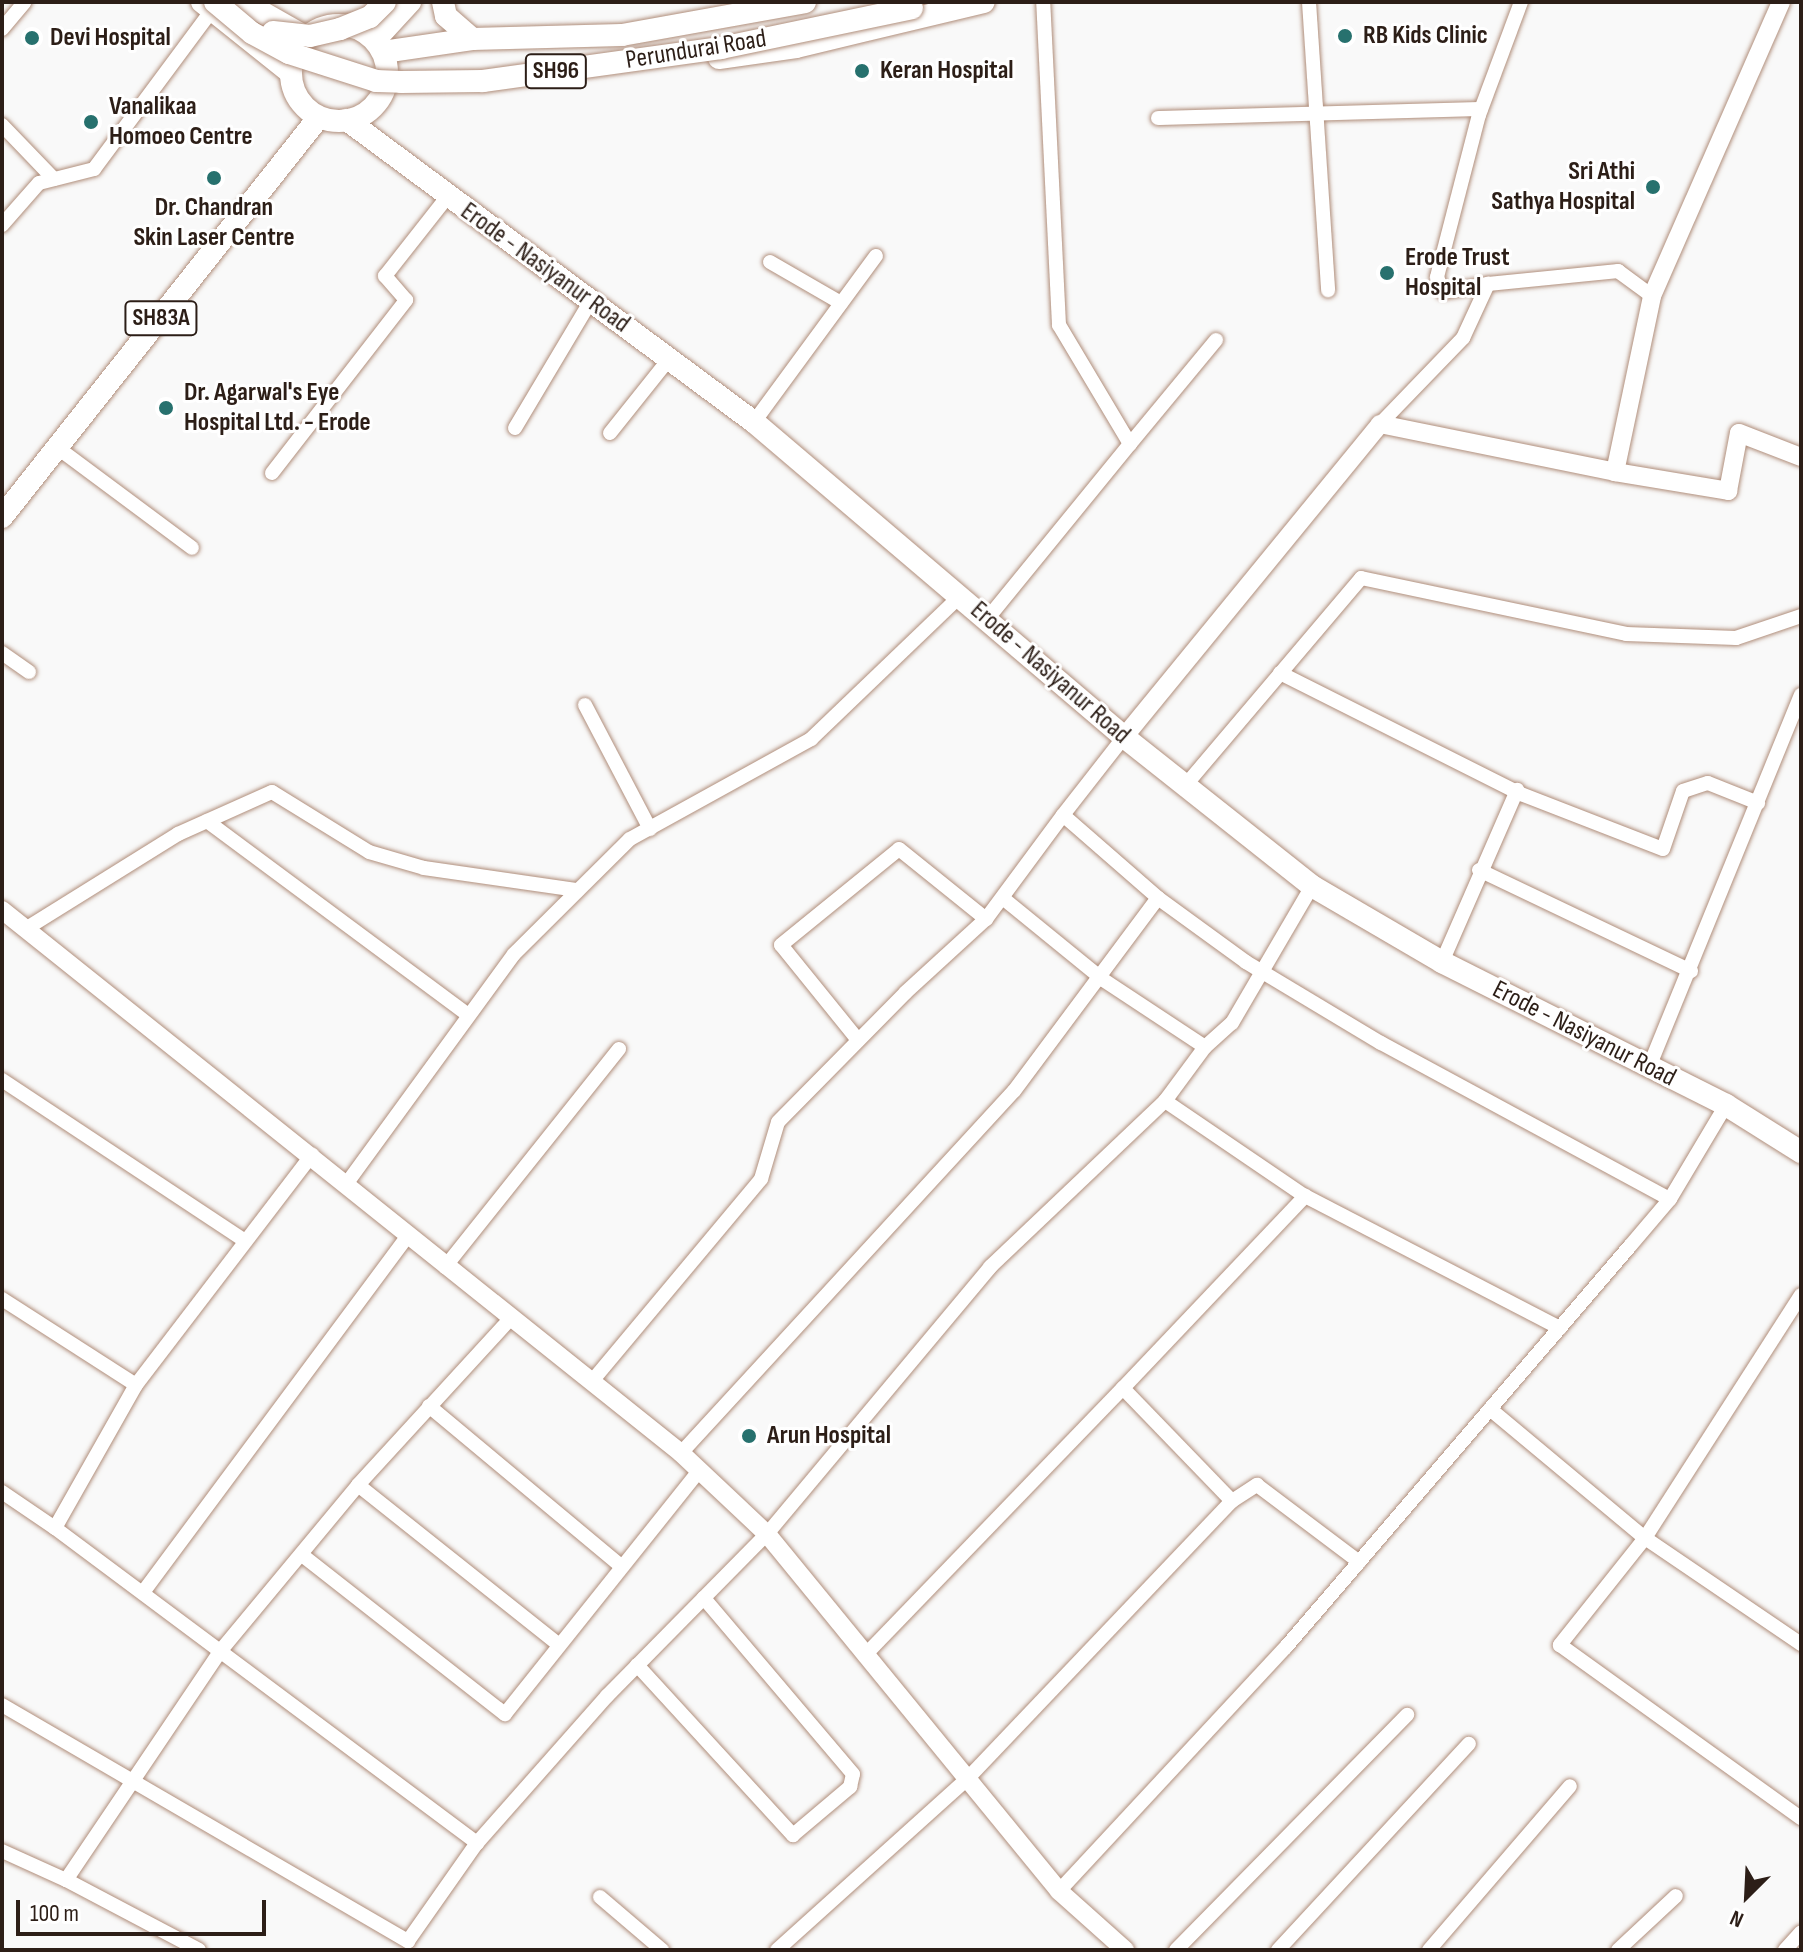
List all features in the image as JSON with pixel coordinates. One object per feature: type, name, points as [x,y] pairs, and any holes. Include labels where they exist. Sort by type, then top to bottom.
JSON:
[{"type":"main road","points":[[244,2],[306,37]]},
{"type":"main road","points":[[273,32],[310,36],[340,29],[370,17],[385,2]]},
{"type":"main road","points":[[215,4],[291,73],[302,103],[319,117],[347,120],[373,107],[385,87],[379,46],[410,2]]},
{"type":"main road","points":[[443,2],[446,16],[472,39]]},
{"type":"main road","points":[[291,73],[306,37],[329,25],[346,25],[379,46],[472,39],[622,35],[805,2]]},
{"type":"main road","name":"Perundurai Road","points":[[215,4],[319,55],[376,70],[429,74],[703,38],[878,2]]},
{"type":"main road","name":"Perundurai Road","points":[[215,4],[252,33],[299,57],[376,81],[401,82],[483,81],[706,50],[912,8],[956,2]]},
{"type":"main road","points":[[385,87],[462,91],[613,73],[796,47],[984,2]]},
{"type":"main road","name":"SH83A","points":[[2,517],[319,117]]},
{"type":"main road","name":"Erode - Nasiyanur Road","points":[[347,120],[754,422],[1184,787],[1312,886],[1442,962],[1726,1105],[1801,1152]]},
{"type":"street","points":[[2,29],[25,2]]},
{"type":"street","points":[[1043,2],[1059,325],[1130,444]]},
{"type":"street","points":[[1309,2],[1328,290]]},
{"type":"street","points":[[1521,2],[1481,109],[1437,277],[1443,292],[1488,284],[1618,271],[1652,296]]},
{"type":"street","points":[[1615,472],[1652,296],[1781,2]]},
{"type":"street","points":[[2,225],[39,183],[94,169],[215,4]]},
{"type":"street","points":[[1158,118],[1481,109]]},
{"type":"street","points":[[2,125],[54,179]]},
{"type":"street","points":[[272,473],[406,300],[385,276],[448,196]]},
{"type":"street","points":[[754,422],[876,256]]},
{"type":"street","points":[[770,262],[841,303]]},
{"type":"street","points":[[593,1380],[761,1179],[778,1122],[1004,899],[1063,815],[1124,737],[1380,424],[1463,338],[1488,284]]},
{"type":"street","points":[[515,428],[590,302]]},
{"type":"street","points":[[988,618],[1216,340]]},
{"type":"street","points":[[610,433],[669,359]]},
{"type":"street","points":[[1380,424],[1615,472],[1728,491],[1739,433],[1801,457]]},
{"type":"street","points":[[58,448],[192,548]]},
{"type":"street","points":[[1184,787],[1361,578],[1626,634],[1736,638],[1801,616]]},
{"type":"street","points":[[347,1183],[396,1122],[467,1014],[514,954],[630,839],[811,739],[961,595]]},
{"type":"street","points":[[2,653],[29,672]]},
{"type":"street","points":[[1280,673],[1517,790],[1663,849],[1683,791],[1708,783],[1758,803]]},
{"type":"street","points":[[1649,1067],[1691,971],[1801,695]]},
{"type":"street","points":[[585,705],[650,829]]},
{"type":"street","points":[[1442,962],[1479,870],[1517,790]]},
{"type":"street","points":[[27,928],[207,821],[272,792],[369,852],[424,868],[577,890]]},
{"type":"street","points":[[1063,815],[1158,898],[1259,969],[1381,1043],[1670,1199]]},
{"type":"street","points":[[207,821],[467,1014]]},
{"type":"street","points":[[858,1040],[781,945],[899,849],[986,919]]},
{"type":"street","points":[[1479,870],[1691,971]]},
{"type":"street","points":[[2,1705],[130,1783],[408,1941],[477,1843],[637,1665],[767,1534],[990,1267],[1165,1101],[1205,1047],[1232,1023],[1259,969],[1312,886]]},
{"type":"street","points":[[681,1453],[1014,1091],[1102,979],[1158,898]]},
{"type":"street","points":[[1004,899],[1102,979],[1205,1047]]},
{"type":"street","points":[[2,910],[347,1183],[445,1267],[593,1380],[700,1470],[767,1534],[969,1777],[1059,1891],[1125,1950]]},
{"type":"street","points":[[445,1267],[619,1049]]},
{"type":"street","points":[[2,1080],[245,1241]]},
{"type":"street","points":[[1165,1101],[1305,1196],[1560,1328]]},
{"type":"street","points":[[1059,1891],[1359,1562],[1670,1199],[1726,1105]]},
{"type":"street","points":[[55,1528],[136,1385],[312,1155]]},
{"type":"street","points":[[867,1653],[1305,1196]]},
{"type":"street","points":[[144,1591],[408,1235]]},
{"type":"street","points":[[1801,1295],[1645,1538],[1560,1645],[1801,1818]]},
{"type":"street","points":[[2,1299],[136,1385]]},
{"type":"street","points":[[66,1880],[222,1649],[358,1485],[511,1318]]},
{"type":"street","points":[[1123,1388],[1232,1501]]},
{"type":"street","points":[[429,1406],[621,1566]]},
{"type":"street","points":[[1490,1409],[1645,1538],[1801,1644]]},
{"type":"street","points":[[302,1555],[505,1714],[700,1470]]},
{"type":"street","points":[[358,1485],[559,1645]]},
{"type":"street","points":[[777,1950],[969,1777],[1232,1501],[1257,1485],[1359,1562]]},
{"type":"street","points":[[2,1492],[144,1591],[477,1843]]},
{"type":"street","points":[[637,1665],[793,1835],[850,1787],[853,1774],[704,1598]]},
{"type":"street","points":[[1176,1950],[1407,1715]]},
{"type":"street","points":[[1278,1950],[1469,1744]]},
{"type":"street","points":[[1429,1950],[1570,1786]]},
{"type":"street","points":[[2,1851],[66,1880],[199,1950]]},
{"type":"street","points":[[1618,1950],[1676,1896]]},
{"type":"street","points":[[600,1897],[662,1950]]},
{"type":"street","points":[[1785,1950],[1801,1932]]},
{"type":"place","name":"RB Kids Clinic","points":[[1345,36]]},
{"type":"place","name":"Devi Hospital","points":[[32,38]]},
{"type":"place","name":"Keran Hospital","points":[[862,71]]},
{"type":"place","name":"Vanalikaa Homoeo Centre","points":[[91,122]]},
{"type":"place","name":"Dr. Chandran Skin Laser Centre","points":[[214,178]]},
{"type":"place","name":"Sri Athi Sathya Hospital","points":[[1653,187]]},
{"type":"place","name":"Erode Trust Hospital","points":[[1387,273]]},
{"type":"place","name":"Dr. Agarwal's Eye Hospital Ltd. - Erode","points":[[166,408]]},
{"type":"place","name":"Arun Hospital","points":[[749,1436]]}]
